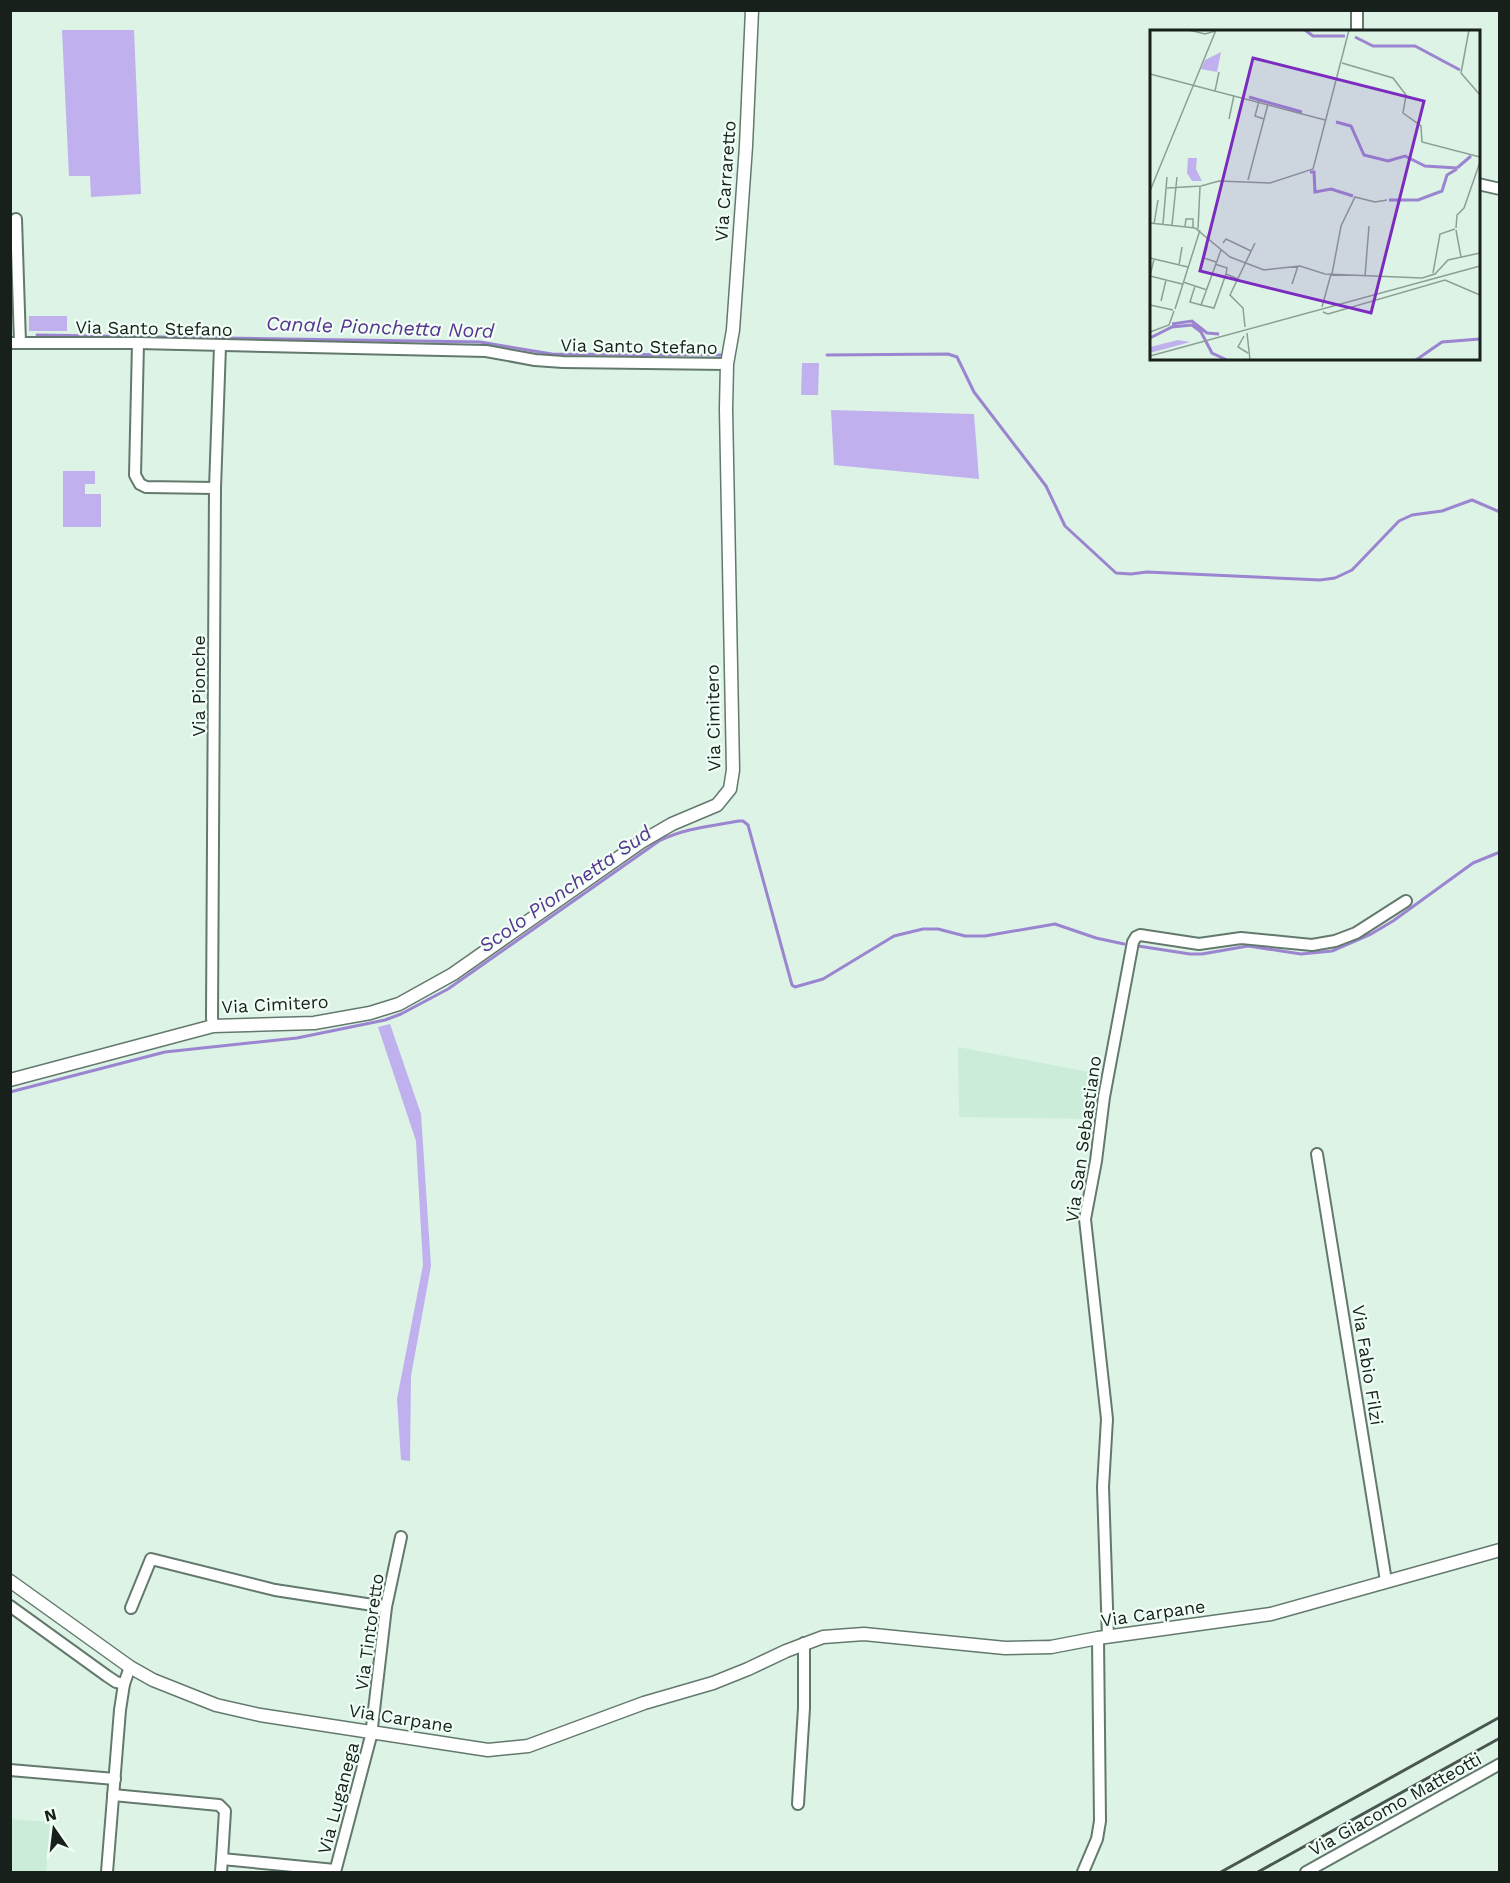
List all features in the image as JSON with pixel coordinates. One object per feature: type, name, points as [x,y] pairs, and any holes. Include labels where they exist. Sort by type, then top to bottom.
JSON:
[{"type":"street","name":"Via Carraretto","points":[[728,359],[733,330],[746,146],[752,10]]},
{"type":"street","points":[[1357,10],[1357,30]]},
{"type":"street","points":[[1480,184],[1500,189]]},
{"type":"street","points":[[15,343],[16,219]]},
{"type":"street","name":"Via Santo Stefano","points":[[15,343],[138,343],[486,351],[535,360],[563,362],[677,362],[728,359]]},
{"type":"street","points":[[138,343],[135,475],[137,480],[146,487],[215,488]]},
{"type":"street","name":"Via Pionche","points":[[213,1026],[215,488],[220,346]]},
{"type":"street","name":"Via Cimitero","points":[[10,1080],[213,1026],[314,1023],[370,1013],[399,1004],[453,974],[653,834],[717,805],[727,796],[733,770],[726,445],[728,359]]},
{"type":"street","name":"Via San Sebastiano","points":[[1103,1637],[1103,1487],[1107,1419],[1085,1219],[1096,1161],[1104,1097],[1133,942],[1140,935],[1199,944],[1241,938],[1312,945],[1346,937],[1406,901]]},
{"type":"street","name":"Via Fabio Filzi","points":[[1317,1154],[1386,1581]]},
{"type":"street","name":"Via Tintoretto","points":[[372,1731],[386,1607],[402,1537]]},
{"type":"street","name":"Via Carpane","points":[[10,1581],[130,1667],[153,1680],[216,1705],[260,1715],[488,1750],[528,1746],[644,1703],[713,1683],[823,1637],[864,1634],[1005,1648],[1051,1647],[1103,1637],[1271,1614],[1500,1550]]},
{"type":"street","points":[[131,1608],[151,1559],[275,1590],[386,1607]]},
{"type":"street","points":[[10,1606],[116,1683],[123,1684]]},
{"type":"street","points":[[1083,1872],[1097,1839],[1100,1821],[1103,1637]]},
{"type":"street","points":[[798,1804],[804,1708],[804,1643]]},
{"type":"street","points":[[107,1872],[123,1684],[130,1667]]},
{"type":"street","name":"Via Luganega","points":[[335,1871],[372,1731]]},
{"type":"street","name":"Via Giacomo Matteotti","points":[[1306,1872],[1500,1764]]},
{"type":"street","points":[[10,1770],[115,1779]]},
{"type":"street","points":[[113,1795],[219,1804],[225,1811],[221,1872]]},
{"type":"street","points":[[222,1859],[335,1871]]},
{"type":"shaded area","points":[[62,30],[134,30],[141,194],[91,197],[90,176],[69,176]]},
{"type":"shaded area","points":[[29,316],[67,316],[67,331],[29,331]]},
{"type":"shaded area","points":[[802,363],[819,363],[818,395],[801,395]]},
{"type":"shaded area","points":[[831,410],[974,414],[979,479],[834,465]]},
{"type":"shaded area","points":[[63,471],[95,471],[95,484],[85,484],[85,494],[101,494],[101,527],[63,527]]},
{"type":"shaded area","points":[[390,1024],[421,1114],[431,1266],[411,1376],[410,1461],[401,1460],[397,1399],[423,1265],[416,1141],[378,1027]]},
{"type":"shaded area","points":[[958,1047],[1100,1074],[1092,1119],[959,1117]]},
{"type":"shaded area","points":[[10,1819],[50,1822],[46,1872],[11,1872]]},
{"type":"waterway","name":"Canale Pionchetta Nord","points":[[37,335],[480,342],[552,354],[722,355]]},
{"type":"waterway","name":"Canale Pionchetta Nord","points":[[827,355],[948,354],[957,357],[974,392],[1046,486],[1065,526],[1116,573],[1147,572],[1320,580],[1335,578],[1352,570],[1399,521],[1412,515],[1442,511],[1472,500],[1500,512]]},
{"type":"waterway","name":"Scolo Pionchetta Sud","points":[[10,1092],[165,1052],[297,1038],[385,1020],[448,989],[659,841],[688,830],[739,821],[748,825],[792,985],[795,987],[823,979],[894,936],[923,929],[938,929],[965,936],[985,936],[1055,924],[1096,938],[1124,944]]},
{"type":"waterway","name":"Scolo Pionchetta Sud","points":[[1138,946],[1190,954],[1248,946],[1301,954],[1332,951],[1371,934],[1393,921],[1473,863],[1500,852]]},
{"type":"railway","points":[[1221,1872],[1500,1717]]},
{"type":"railway","points":[[1258,1872],[1500,1738]]}]
